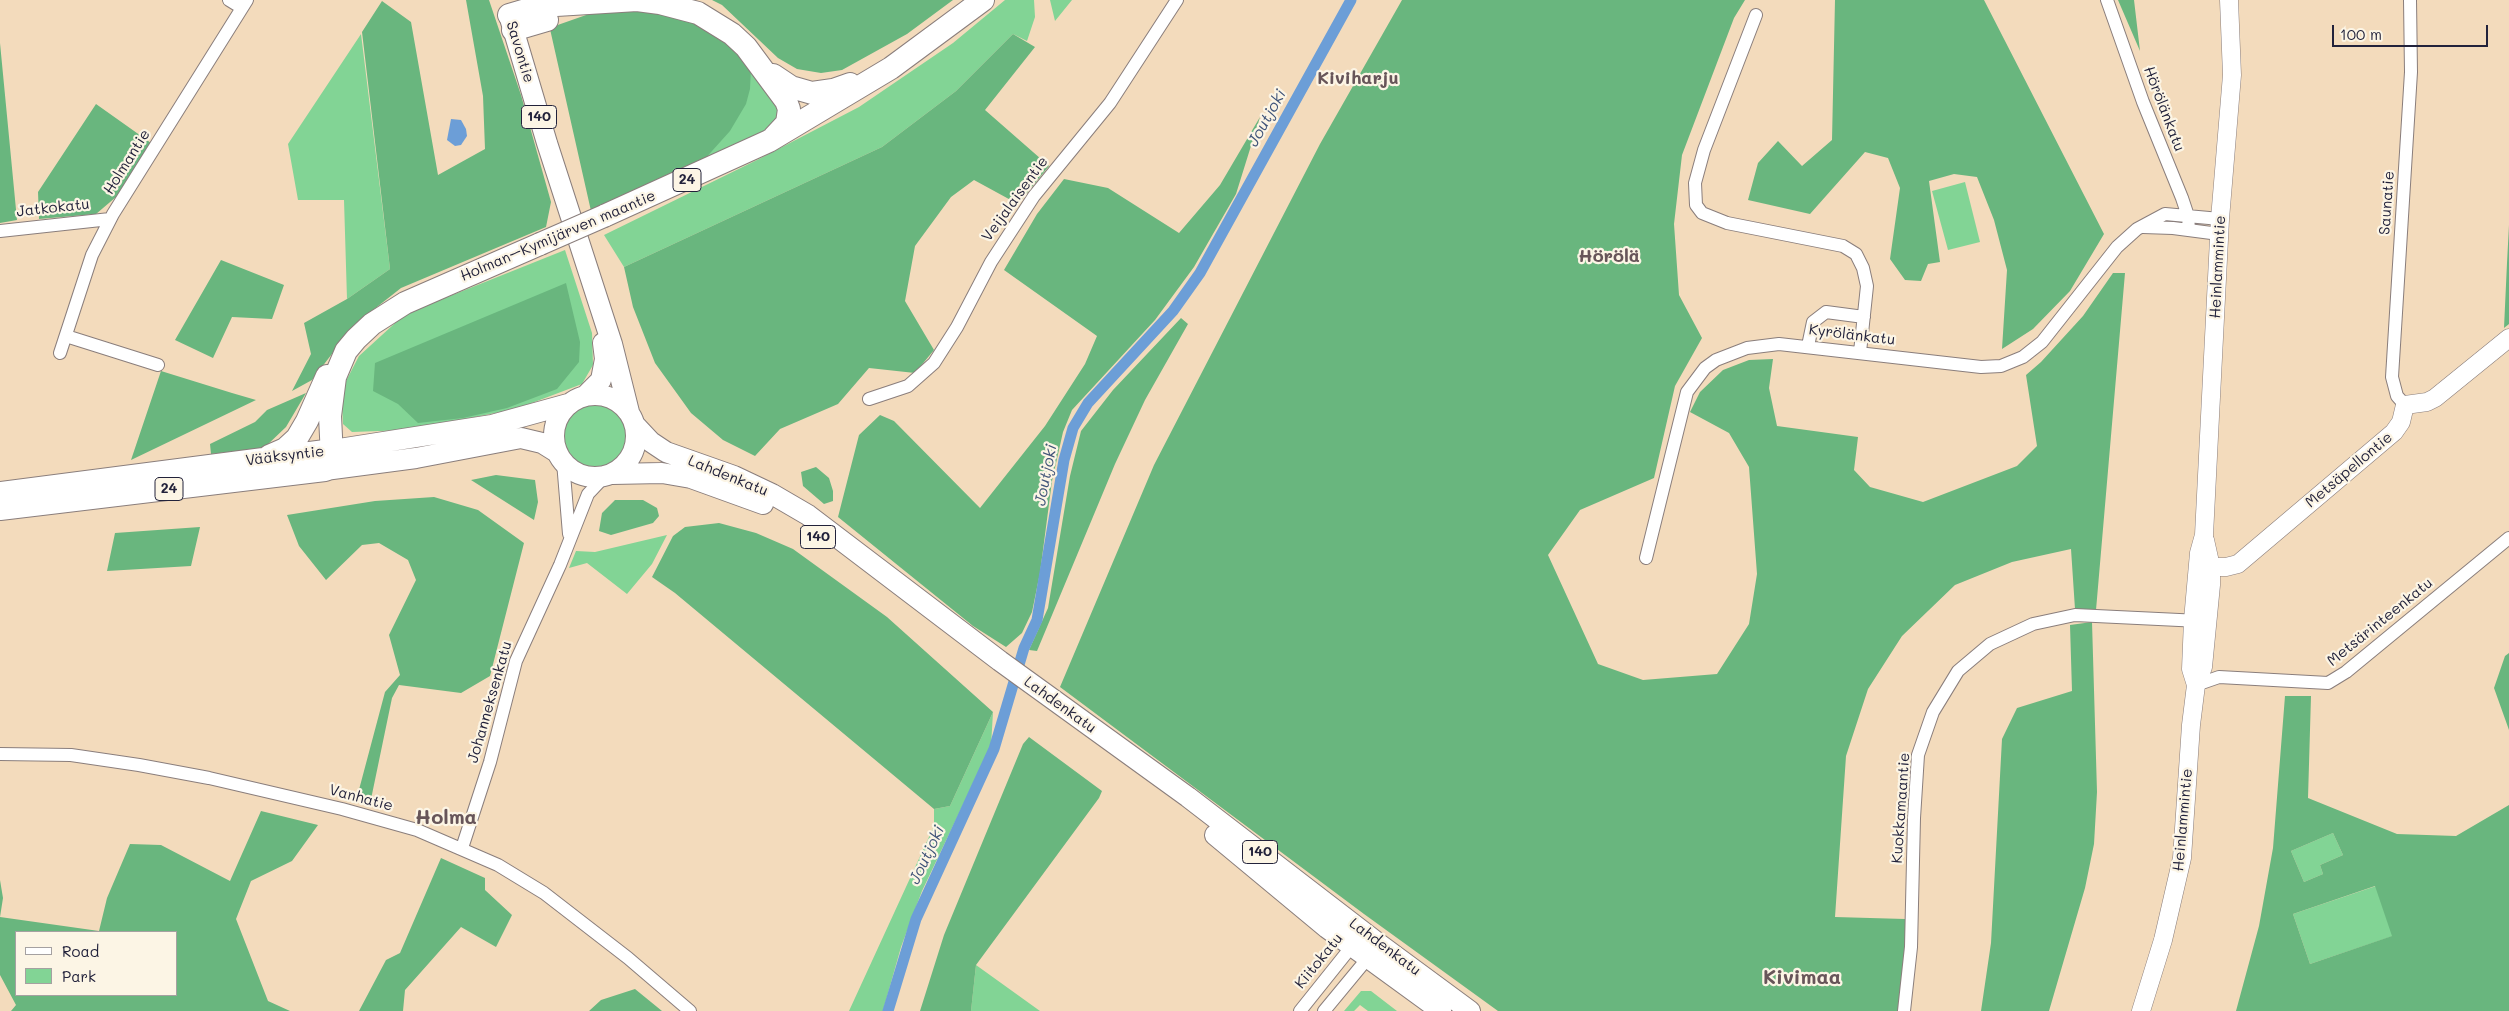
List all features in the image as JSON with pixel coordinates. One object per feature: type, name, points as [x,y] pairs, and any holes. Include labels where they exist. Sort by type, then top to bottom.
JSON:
[{"type":"highway","name":"Holman–Kymijärven maantie","points":[[329,460],[332,388],[346,351],[372,324],[405,303],[769,141],[853,92],[911,53],[983,0]]},
{"type":"highway","points":[[513,14],[613,1],[660,2],[698,14],[732,34],[762,66],[780,90],[789,109],[787,123],[769,141]]},
{"type":"highway","points":[[762,66],[791,86],[802,91],[822,92],[847,86],[911,53]]},
{"type":"highway","name":"24","points":[[248,461],[279,452],[292,443],[307,421],[328,375],[346,351]]},
{"type":"highway","name":"Vääksyntie","points":[[0,493],[248,461],[329,460]]},
{"type":"highway","name":"Vääksyntie","points":[[0,509],[329,460]]},
{"type":"main road","name":"Savontie","points":[[513,14],[547,143],[596,294],[632,419]]},
{"type":"main road","name":"Savontie","points":[[586,395],[598,385],[604,370],[605,359],[596,294]]},
{"type":"main road","name":"140","points":[[560,458],[584,475],[608,475],[628,461],[636,444],[632,419],[623,404],[607,396],[586,395],[568,404]]},
{"type":"main road","name":"Vääksyntie","points":[[329,460],[492,425],[568,404]]},
{"type":"main road","points":[[560,458],[554,438],[554,428],[558,418],[568,404]]},
{"type":"main road","name":"Lahdenkatu","points":[[632,419],[651,442],[666,452],[734,476],[772,494],[808,515],[998,665]]},
{"type":"main road","name":"Vääksyntie","points":[[329,460],[416,458],[521,438],[542,443],[560,458]]},
{"type":"main road","name":"Lahdenkatu","points":[[608,475],[662,473],[691,478],[762,503],[809,530],[1046,701],[1188,797],[1374,951],[1470,1011]]},
{"type":"main road","name":"Lahdenkatu","points":[[1374,951],[1441,1011]]},
{"type":"street","points":[[229,0],[244,4]]},
{"type":"street","name":"Veijalaisentie","points":[[869,399],[908,386],[934,363],[957,327],[991,262],[1034,196],[1110,103],[1177,0]]},
{"type":"street","name":"Hörölänkatu","points":[[2107,0],[2143,102],[2188,216],[2189,230]]},
{"type":"street","name":"Heinlammintie","points":[[2142,1011],[2163,940],[2182,858],[2196,685],[2203,666],[2200,621],[2205,567],[2204,535],[2220,226],[2232,75],[2229,0]]},
{"type":"street","name":"Saunatie","points":[[2405,405],[2397,396],[2392,377],[2411,72],[2410,0]]},
{"type":"street","name":"Holmantie","points":[[60,353],[92,254],[110,219],[244,4]]},
{"type":"street","points":[[1756,15],[1704,150],[1695,183],[1696,205],[1702,213],[1727,223],[1843,246],[1856,254],[1863,268],[1867,286],[1860,352]]},
{"type":"street","name":"Kyrölänkatu","points":[[1646,558],[1681,410],[1687,392],[1696,379],[1716,360],[1740,350],[1779,344],[1981,367],[2001,366],[2013,362],[2034,350],[2042,342],[2117,247],[2140,227],[2165,214],[2188,216],[2220,226]]},
{"type":"street","name":"Jatkokatu","points":[[0,231],[110,219]]},
{"type":"street","points":[[2140,227],[2189,230],[2220,226]]},
{"type":"street","points":[[1808,346],[1813,322],[1826,312],[1864,317]]},
{"type":"street","points":[[66,336],[158,365]]},
{"type":"street","points":[[2405,405],[2427,402],[2435,398],[2509,338]]},
{"type":"street","name":"Metsäpellontie","points":[[2205,567],[2238,564],[2394,432],[2401,422],[2405,405]]},
{"type":"street","name":"Johanneksenkatu","points":[[560,458],[570,540]]},
{"type":"street","name":"Johanneksenkatu","points":[[462,848],[490,762],[516,662],[560,565],[588,494],[608,475]]},
{"type":"street","name":"Metsärinteenkatu","points":[[2196,685],[2219,677],[2328,683],[2346,672],[2509,538]]},
{"type":"street","name":"Kuokkamaantie","points":[[1904,1011],[1911,947],[1914,818],[1918,755],[1934,712],[1958,671],[1990,644],[2033,624],[2075,615],[2200,621]]},
{"type":"street","name":"Vanhatie","points":[[0,754],[72,755],[209,778],[387,821],[462,848],[498,865],[544,893],[628,958],[690,1011]]},
{"type":"street","name":"Kiitokatu","points":[[1300,1011],[1358,939]]},
{"type":"street","points":[[1324,1011],[1374,951]]},
{"type":"green space","points":[[466,0],[489,0],[521,95],[551,202],[546,227],[401,288],[354,325],[312,380],[292,391],[311,354],[304,323],[347,299],[390,269],[362,32],[382,1],[411,22],[438,175],[485,149],[483,96]]},
{"type":"green space","points":[[712,0],[953,0],[907,34],[842,70],[821,73],[797,69],[778,58],[722,5]]},
{"type":"green space","points":[[1005,0],[1034,0],[1035,17],[1027,41],[1013,34],[956,91],[882,147],[624,267],[604,235],[761,158],[859,107],[953,43]]},
{"type":"green space","points":[[1050,0],[1072,0],[1055,21]]},
{"type":"green space","points":[[1402,0],[1745,0],[1734,18],[1682,155],[1674,224],[1679,295],[1702,338],[1675,386],[1654,478],[1580,510],[1548,555],[1598,664],[1643,680],[1717,674],[1749,624],[1757,574],[1749,467],[1729,433],[1690,412],[1700,392],[1723,370],[1749,360],[1773,359],[1769,388],[1777,426],[1858,437],[1854,470],[1870,487],[1923,502],[2017,466],[2037,446],[2026,375],[2041,362],[2083,316],[2113,273],[2125,273],[2096,610],[2075,609],[2071,549],[2012,562],[1955,585],[1902,636],[1868,689],[1846,756],[1835,917],[1905,919],[1906,947],[1898,1011],[1498,1011],[1364,914],[1060,687],[1154,465],[1320,144]]},
{"type":"green space","points":[[1835,0],[1984,0],[2104,234],[2070,291],[2033,329],[2002,349],[2007,270],[1994,220],[1977,177],[1954,174],[1929,181],[1940,262],[1928,264],[1921,281],[1905,280],[1890,259],[1900,188],[1888,158],[1865,152],[1810,214],[1748,200],[1758,163],[1778,141],[1802,166],[1832,140]]},
{"type":"green space","points":[[2118,0],[2134,0],[2140,51]]},
{"type":"green space","points":[[631,9],[658,12],[696,23],[730,44],[751,68],[750,89],[746,104],[730,131],[703,161],[591,211],[550,29],[589,14]]},
{"type":"green space","points":[[361,34],[390,269],[347,299],[344,200],[298,200],[288,144]]},
{"type":"green space","points":[[1013,34],[1035,47],[985,110],[1049,166],[1018,204],[974,180],[951,197],[915,246],[905,301],[934,350],[915,373],[869,368],[838,404],[780,429],[755,456],[723,440],[691,413],[655,363],[633,307],[624,267],[882,147],[956,91]]},
{"type":"green space","points":[[0,43],[17,220],[0,223]]},
{"type":"green space","points":[[751,68],[782,107],[770,129],[703,161]]},
{"type":"green space","points":[[96,104],[151,143],[116,197],[96,214],[39,219],[38,192]]},
{"type":"green space","points":[[1260,117],[1236,194],[1194,267],[1155,320],[1072,410],[1063,432],[1052,481],[1040,573],[1032,612],[1022,633],[1006,647],[973,626],[838,517],[859,435],[880,415],[894,421],[980,508],[1045,426],[1085,364],[1097,336],[1004,270],[1037,214],[1064,179],[1108,188],[1179,233],[1220,185]]},
{"type":"green space","points":[[1965,182],[1980,242],[1948,250],[1932,191]]},
{"type":"green space","points":[[2509,225],[2509,324],[2504,328],[2507,263]]},
{"type":"green space","points":[[565,250],[592,333],[593,365],[582,384],[516,409],[408,430],[352,432],[343,424],[342,404],[346,381],[359,356],[405,314]]},
{"type":"green space","points":[[221,260],[284,285],[272,319],[232,317],[213,358],[175,340]]},
{"type":"green space","points":[[566,283],[580,342],[579,362],[557,389],[507,408],[463,418],[418,423],[398,404],[373,391],[375,363]]},
{"type":"green space","points":[[1181,318],[1188,324],[1145,400],[1115,464],[1037,651],[1029,650],[1048,608],[1070,476],[1081,431],[1113,390]]},
{"type":"green space","points":[[161,371],[232,393],[256,400],[131,460]]},
{"type":"green space","points":[[306,393],[286,427],[264,448],[211,454],[210,444],[255,422],[267,410]]},
{"type":"green space","points":[[596,399],[609,402],[620,409],[627,420],[630,433],[627,446],[620,457],[609,464],[596,467],[583,464],[572,457],[565,446],[562,433],[565,420],[572,409],[583,402]]},
{"type":"green space","points":[[816,467],[829,478],[833,491],[833,501],[824,504],[803,486],[801,472]]},
{"type":"green space","points":[[496,475],[535,480],[538,502],[534,520],[471,480]]},
{"type":"green space","points":[[434,497],[478,510],[524,543],[490,676],[461,693],[399,685],[392,698],[370,804],[356,801],[385,692],[400,675],[389,635],[416,580],[408,560],[379,543],[362,545],[326,580],[299,546],[287,515],[375,501]]},
{"type":"green space","points":[[615,500],[643,500],[657,508],[659,516],[653,523],[611,535],[599,531],[602,513]]},
{"type":"green space","points":[[719,523],[756,533],[793,549],[887,617],[993,712],[950,806],[934,809],[675,593],[652,577],[673,536],[685,527]]},
{"type":"green space","points":[[200,527],[191,566],[107,571],[115,533]]},
{"type":"green space","points":[[667,535],[652,564],[627,594],[587,563],[569,568],[576,551],[595,552]]},
{"type":"green space","points":[[2092,622],[2097,792],[2094,844],[2085,888],[2049,1011],[1981,1011],[1991,943],[2002,739],[2017,708],[2072,691],[2070,625]]},
{"type":"green space","points":[[2509,653],[2509,730],[2494,688],[2505,656]]},
{"type":"green space","points":[[2285,696],[2311,696],[2308,798],[2397,834],[2456,836],[2509,805],[2509,1011],[2236,1011],[2259,926],[2273,848]],"holes":[[[2333,833],[2343,855],[2320,865],[2323,874],[2304,882],[2291,851]],[[2375,886],[2392,936],[2310,964],[2293,914]]]},
{"type":"green space","points":[[993,712],[991,746],[922,891],[901,947],[883,1011],[849,1011],[934,826],[934,809],[950,806]]},
{"type":"green space","points":[[1029,737],[1102,791],[1099,798],[976,965],[971,1011],[920,1011],[944,935],[1023,744]]},
{"type":"green space","points":[[261,811],[318,825],[292,861],[251,881],[236,919],[268,1001],[290,1011],[11,1011],[16,1005],[0,975],[0,917],[99,931],[107,898],[130,844],[161,845],[230,881]]},
{"type":"green space","points":[[2333,833],[2343,855],[2320,865],[2323,874],[2304,882],[2291,851]]},
{"type":"green space","points":[[441,858],[485,878],[485,890],[512,915],[496,947],[461,927],[405,990],[403,1011],[359,1011],[386,960],[400,953]]},
{"type":"green space","points":[[0,880],[3,898],[0,917]]},
{"type":"green space","points":[[2376,886],[2393,936],[2310,964],[2293,914]]},
{"type":"green space","points":[[976,965],[1040,1011],[971,1011]]},
{"type":"green space","points":[[635,989],[662,1011],[589,1011],[601,1000]]},
{"type":"green space","points":[[1361,991],[1371,991],[1397,1011],[1368,1011],[1360,1005],[1354,1011],[1344,1011]]},
{"type":"water","points":[[451,119],[461,120],[466,129],[467,136],[461,145],[455,146],[447,140]]},
{"type":"waterway","name":"Joutjoki","points":[[888,1011],[916,919],[994,749],[1024,648],[1037,620],[1064,460],[1073,428],[1088,403],[1173,311],[1200,273],[1351,0]]},
{"type":"district","name":"Kiviharju","points":[[1358,78]]},
{"type":"district","name":"Hörölä","points":[[1609,256]]},
{"type":"district","name":"Holma","points":[[446,818]]},
{"type":"district","name":"Kivimaa","points":[[1802,978]]}]
